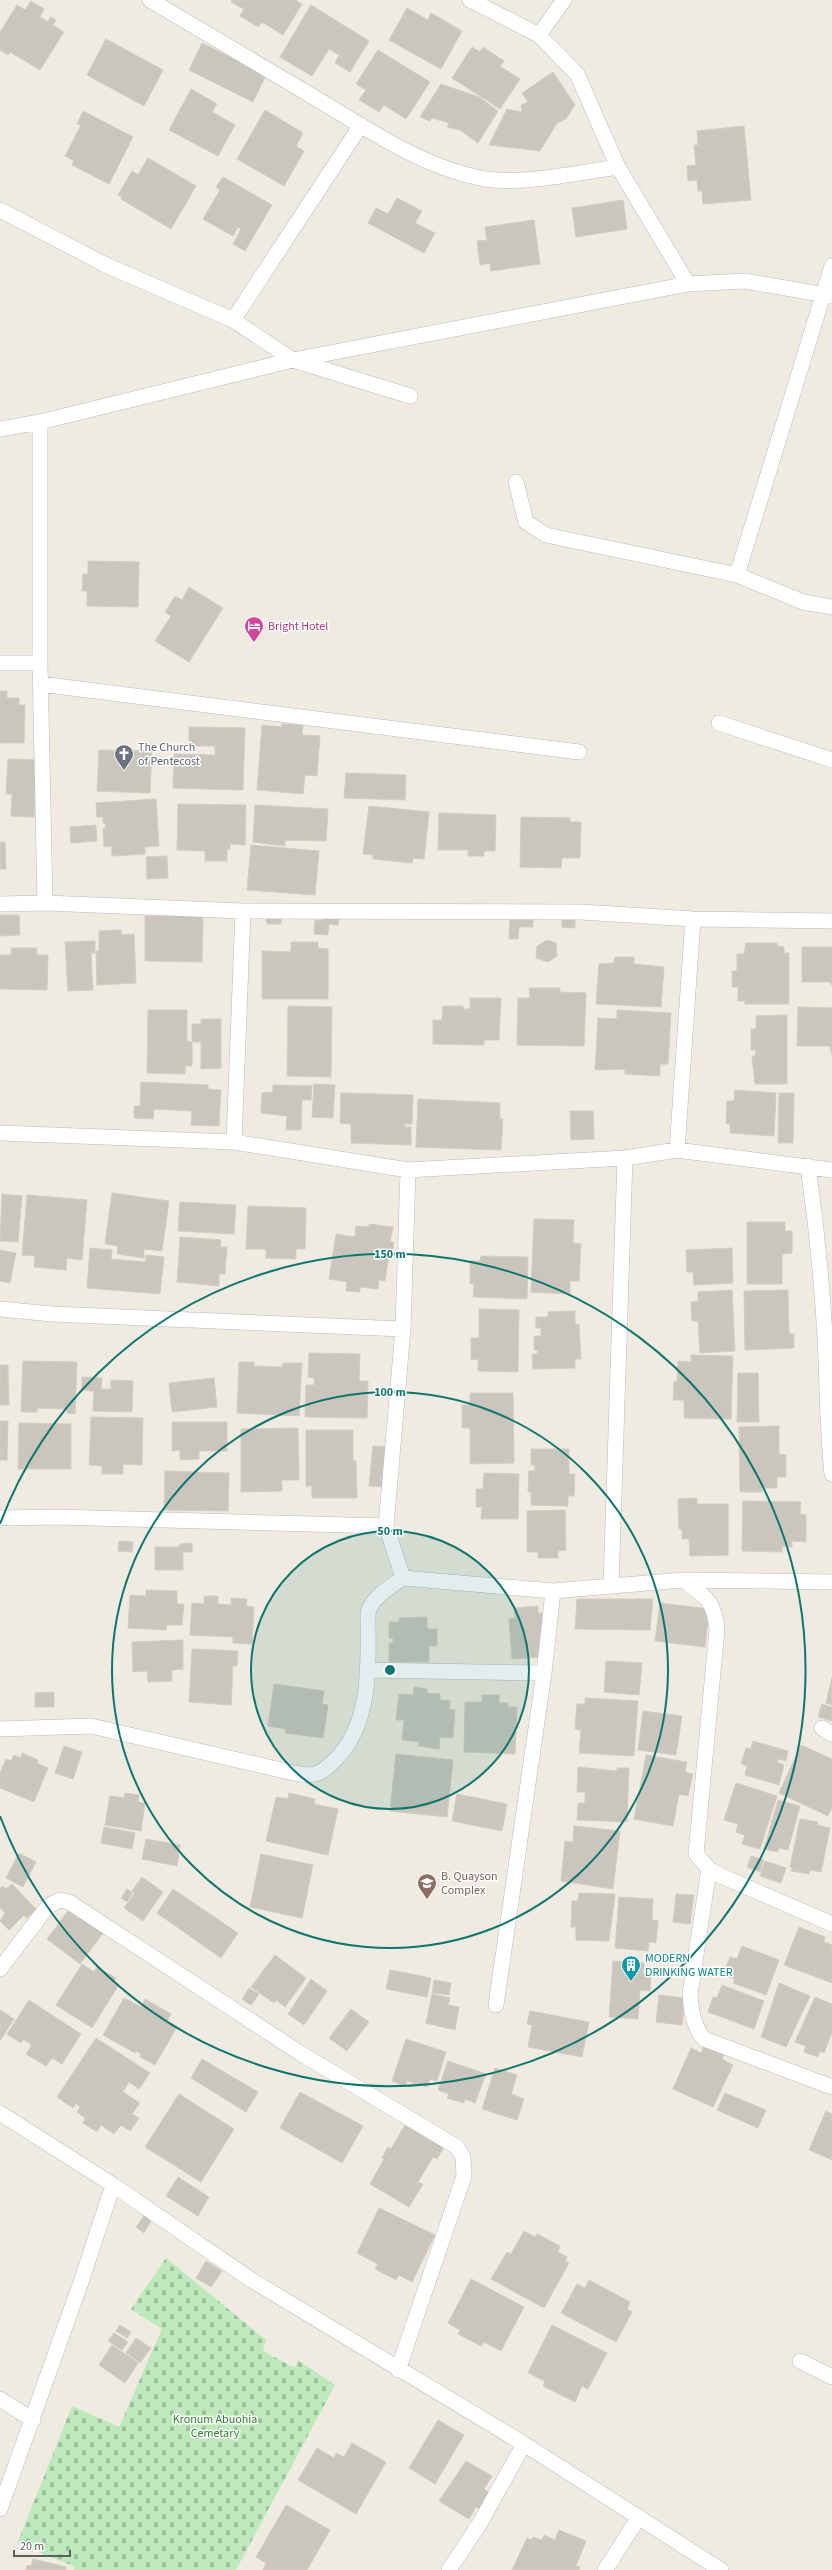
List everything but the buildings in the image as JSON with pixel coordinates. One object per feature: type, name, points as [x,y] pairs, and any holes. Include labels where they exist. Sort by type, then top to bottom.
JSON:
[{"type":"street","points":[[150,0],[361,125],[420,157],[486,179],[536,179],[618,167]]},
{"type":"street","points":[[470,0],[539,35],[577,74],[618,167],[688,284]]},
{"type":"street","points":[[539,35],[564,0]]},
{"type":"street","points":[[233,320],[361,125]]},
{"type":"street","points":[[0,210],[108,266],[233,320],[293,360],[410,396]]},
{"type":"street","points":[[738,575],[828,295],[832,266]]},
{"type":"street","points":[[0,429],[40,422],[293,360],[688,284],[746,281],[828,295]]},
{"type":"street","points":[[40,422],[40,684],[45,903]]},
{"type":"street","points":[[516,482],[526,522],[546,535],[738,575],[803,602],[832,607]]},
{"type":"street","points":[[0,663],[40,663]]},
{"type":"street","points":[[40,684],[579,752]]},
{"type":"street","points":[[719,723],[832,760]]},
{"type":"street","points":[[0,904],[45,903],[243,911],[581,912],[693,919],[832,922]]},
{"type":"street","points":[[234,1142],[243,911]]},
{"type":"street","points":[[677,1150],[693,919]]},
{"type":"street","points":[[0,1133],[234,1142],[408,1170],[626,1158],[677,1150],[832,1170]]},
{"type":"street","points":[[611,1586],[626,1158]]},
{"type":"street","points":[[808,1166],[822,1301],[832,1474]]},
{"type":"street","points":[[403,1578],[386,1526],[403,1329],[408,1170]]},
{"type":"street","points":[[0,1309],[52,1314],[403,1329]]},
{"type":"street","points":[[0,1518],[56,1517],[386,1526]]},
{"type":"street","points":[[0,1729],[91,1726],[294,1773],[314,1775],[328,1768],[352,1739],[360,1724],[368,1670],[368,1612],[371,1604],[378,1596],[403,1578],[553,1591],[683,1580],[832,1582]]},
{"type":"street","points":[[683,1580],[704,1595],[716,1612],[717,1629],[696,1854],[709,1869],[832,1924]]},
{"type":"street","points":[[496,2005],[544,1673],[553,1591]]},
{"type":"street","points":[[368,1670],[544,1673]]},
{"type":"street","points":[[709,1869],[690,1994],[691,2010],[699,2032],[704,2039],[832,2087]]},
{"type":"street","points":[[0,1969],[48,1906],[60,1900],[69,1902],[300,2053],[457,2146],[463,2157],[464,2176],[398,2370]]},
{"type":"street","points":[[0,2112],[113,2185],[253,2281],[398,2370],[524,2444],[721,2570]]},
{"type":"street","points":[[0,2509],[33,2420],[113,2185]]},
{"type":"street","points":[[800,2361],[832,2377]]},
{"type":"street","points":[[0,2399],[33,2420]]},
{"type":"street","points":[[449,2570],[480,2523],[524,2444]]},
{"type":"street","points":[[606,2570],[639,2517]]},
{"type":"green space","name":"Kronum Abuohia Cemetary","points":[[166,2258],[266,2340],[263,2351],[295,2368],[298,2360],[335,2385],[236,2570],[74,2570],[74,2566],[17,2544],[72,2406],[119,2427],[162,2329],[131,2309]]},
{"type":"place","name":"Bright Hotel","points":[[254,643]]},
{"type":"place","name":"The Church of Pentecost","points":[[124,771]]},
{"type":"place","name":"B. Quayson Complex","points":[[427,1900]]},
{"type":"place","name":"MODERN DRINKING WATER","points":[[631,1982]]}]
